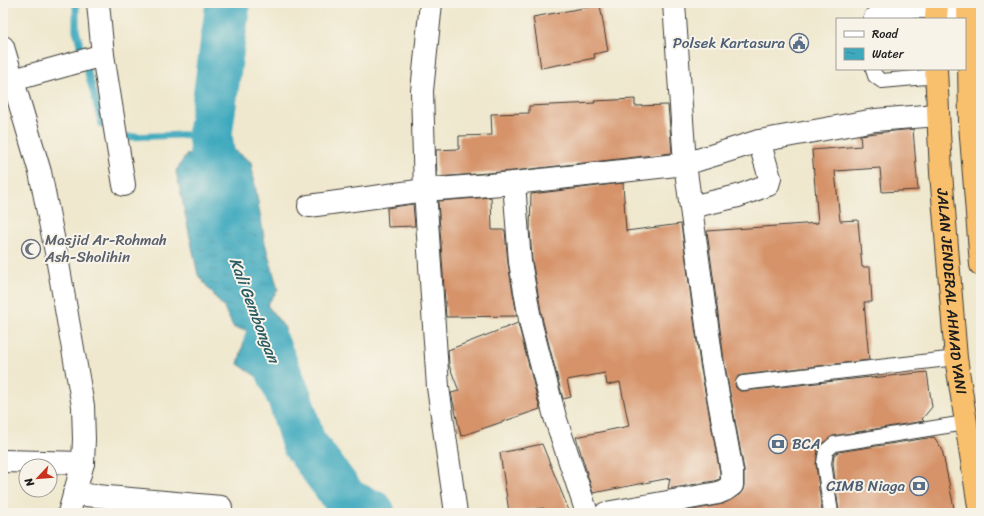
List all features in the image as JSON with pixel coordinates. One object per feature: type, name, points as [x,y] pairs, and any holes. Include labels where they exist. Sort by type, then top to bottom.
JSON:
[{"type":"highway","name":"JALAN JENDERAL AHMAD YANI","points":[[972,9],[970,124],[981,265]]},
{"type":"highway","name":"JALAN JENDERAL AHMAD YANI","points":[[937,72],[940,173],[956,358],[980,513]]},
{"type":"street","points":[[98,3],[98,56],[124,185]]},
{"type":"street","points":[[431,3],[422,91],[425,190],[438,387],[456,513]]},
{"type":"street","points":[[606,513],[718,493],[732,485],[732,472],[712,362],[685,164],[674,3]]},
{"type":"street","points":[[937,11],[972,9]]},
{"type":"street","points":[[3,47],[40,172],[56,252],[83,406],[83,463],[71,504],[222,507]]},
{"type":"street","points":[[13,80],[98,56]]},
{"type":"street","points":[[309,206],[425,190],[514,183],[685,164],[759,141],[875,120],[938,115]]},
{"type":"street","points":[[691,207],[738,196],[768,185],[770,178],[759,141]]},
{"type":"street","points":[[514,183],[520,262],[531,325],[556,417],[587,513]]},
{"type":"street","points":[[3,461],[83,463]]},
{"type":"lane","points":[[870,18],[872,15],[880,12],[937,11]]},
{"type":"lane","points":[[873,70],[875,76],[882,81],[937,72]]},
{"type":"lane","points":[[743,383],[956,358]]},
{"type":"lane","points":[[830,513],[824,463],[826,451],[834,444],[965,423]]},
{"type":"water","points":[[212,151],[236,151],[251,162],[265,243],[278,290],[267,305],[285,328],[290,399],[238,364],[247,330],[234,328],[224,308],[198,275],[176,171],[186,155]]},
{"type":"building","points":[[600,5],[608,51],[594,54],[595,58],[541,68],[533,17]]},
{"type":"building","points":[[635,99],[635,106],[668,105],[672,153],[513,171],[437,177],[436,150],[459,149],[459,136],[492,135],[491,114],[529,113],[529,106],[595,103],[594,101]]},
{"type":"building","points":[[913,129],[918,190],[882,192],[880,168],[835,171],[840,221],[858,220],[862,267],[870,267],[872,302],[864,302],[869,360],[742,375],[738,376],[735,384],[736,388],[740,391],[744,391],[927,372],[932,407],[922,419],[924,421],[833,436],[820,445],[816,464],[822,513],[677,513],[723,504],[739,495],[743,490],[744,485],[744,470],[724,360],[707,231],[818,223],[812,150],[861,146],[860,135]]},
{"type":"building","points":[[623,183],[626,231],[681,224],[700,364],[720,473],[720,479],[714,481],[668,489],[670,478],[593,493],[576,437],[629,426],[620,382],[607,385],[605,373],[567,380],[571,397],[563,399],[543,322],[532,260],[530,230],[531,194]]},
{"type":"building","points":[[491,197],[492,230],[505,230],[508,264],[517,316],[446,317],[438,201]]},
{"type":"building","points":[[413,204],[415,226],[388,227],[387,208]]},
{"type":"building","points":[[518,323],[540,409],[461,436],[451,393],[459,391],[449,365],[448,350]]},
{"type":"building","points":[[934,437],[942,449],[955,513],[839,513],[833,463],[834,455],[838,452]]},
{"type":"building","points":[[542,444],[570,513],[545,513],[544,508],[509,512],[500,453]]},
{"type":"waterway","points":[[76,3],[76,30],[102,124]]},
{"type":"waterway","name":"Kali Gembongan","points":[[224,211],[210,134],[228,3]]},
{"type":"waterway","points":[[128,137],[210,134]]},
{"type":"waterway","name":"Kali Gembongan","points":[[266,342],[290,399],[303,442],[347,501],[373,513]]},
{"type":"place","name":"Polsek Kartasura","points":[[799,43]]},
{"type":"place","name":"Masjid Ar-Rohmah Ash-Sholihin","points":[[31,249]]},
{"type":"place","name":"BCA","points":[[778,444]]},
{"type":"place","name":"CIMB Niaga","points":[[919,486]]}]
